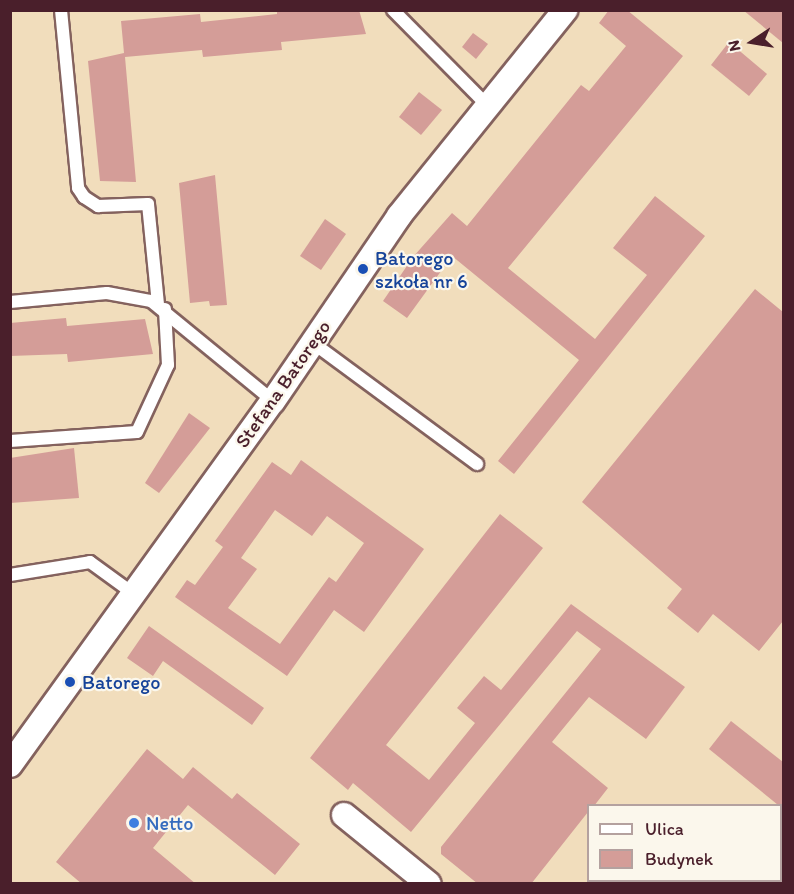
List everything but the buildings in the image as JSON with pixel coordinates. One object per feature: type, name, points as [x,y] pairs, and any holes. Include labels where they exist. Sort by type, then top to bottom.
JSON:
[{"type":"street","name":"Stefana Batorego","points":[[10,765],[273,401],[399,216],[565,10]]},
{"type":"street","points":[[344,815],[429,884]]},
{"type":"lane","points":[[10,441],[136,432],[168,365],[148,204],[98,206],[84,197],[78,188],[61,10]]},
{"type":"lane","points":[[393,10],[489,107]]},
{"type":"lane","points":[[10,302],[121,293],[162,307],[273,401]]},
{"type":"lane","points":[[313,343],[477,464]]},
{"type":"lane","points":[[10,575],[90,562],[134,594]]},
{"type":"place","name":"Batorego szkoła nr 6","points":[[363,269]]},
{"type":"place","name":"Batorego","points":[[70,682]]},
{"type":"place","name":"Netto","points":[[134,823]]}]
